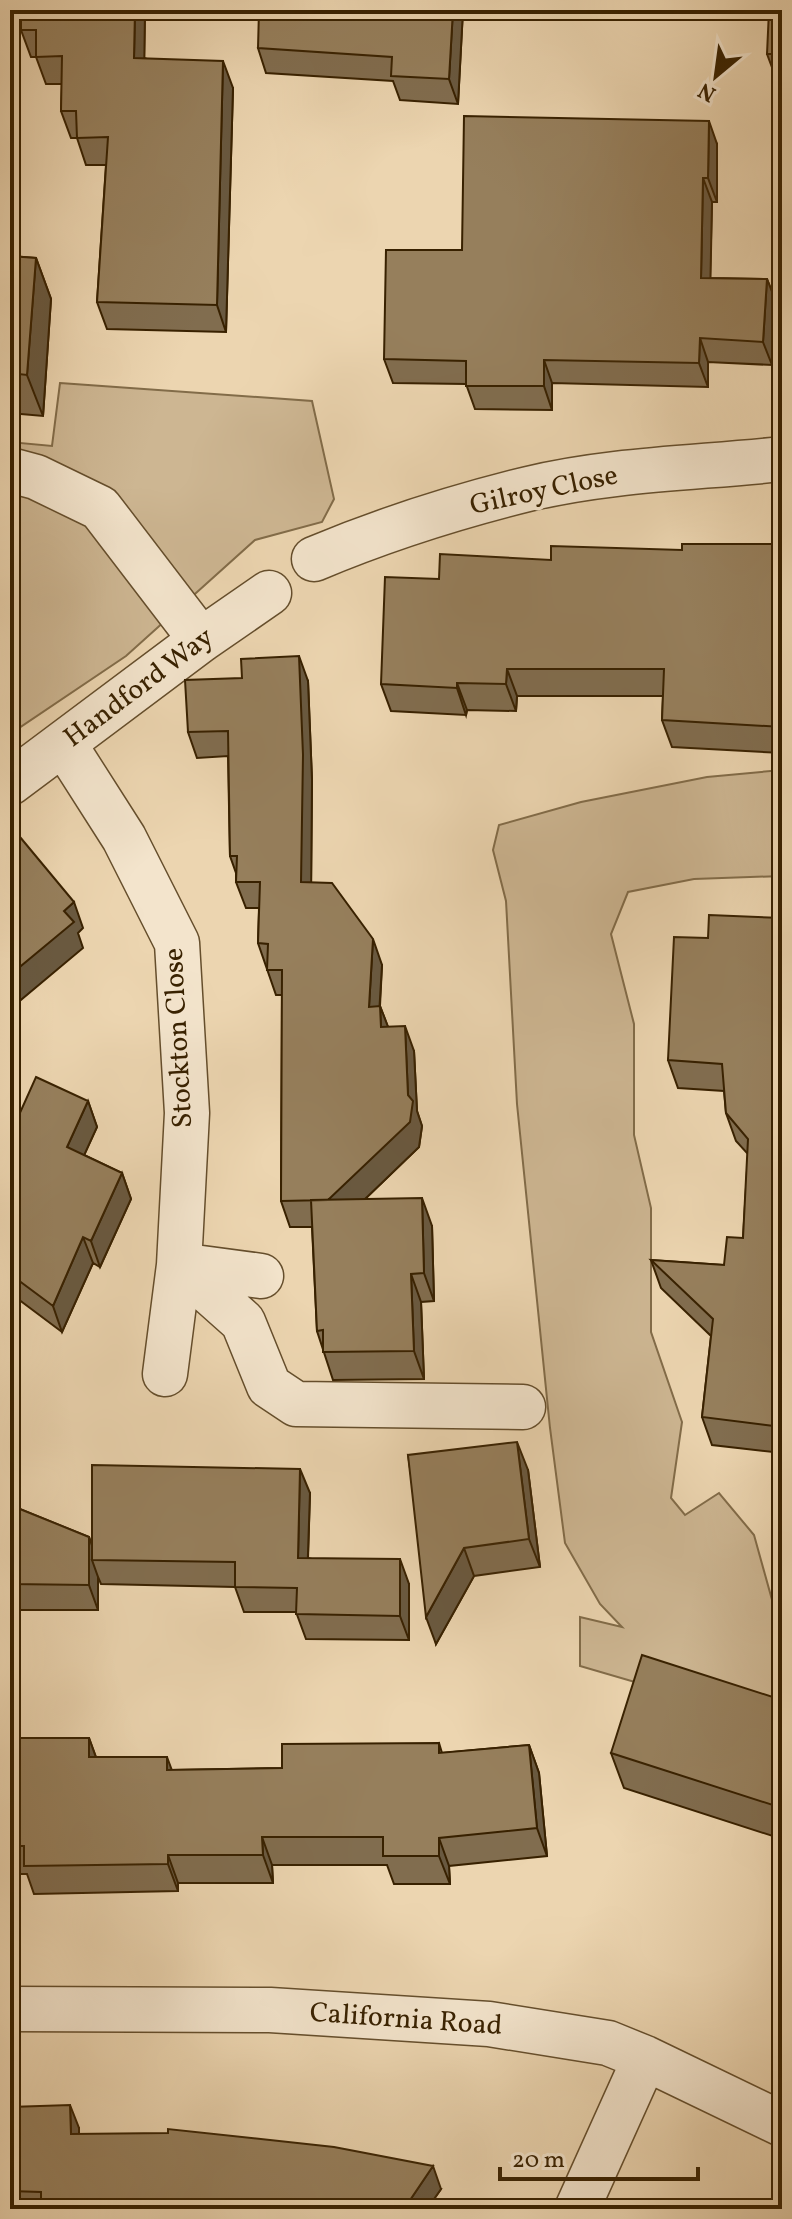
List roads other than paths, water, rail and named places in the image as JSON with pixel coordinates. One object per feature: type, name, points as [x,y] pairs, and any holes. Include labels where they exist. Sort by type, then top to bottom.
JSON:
[{"type":"street","name":"Gilroy Close","points":[[314,559],[376,533],[530,489],[646,470],[782,459]]},
{"type":"street","points":[[10,470],[36,477],[100,508],[201,640]]},
{"type":"street","name":"Handford Way","points":[[10,783],[269,593]]},
{"type":"street","name":"Stockton Close","points":[[64,744],[124,838],[177,943],[187,1113],[179,1265],[165,1374]]},
{"type":"street","points":[[179,1265],[261,1276]]},
{"type":"street","points":[[179,1265],[243,1322],[269,1386],[296,1404],[523,1407]]},
{"type":"street","name":"California Road","points":[[10,2009],[270,2010],[489,2024],[608,2043],[782,2124]]},
{"type":"street","points":[[577,2209],[645,2058]]}]
